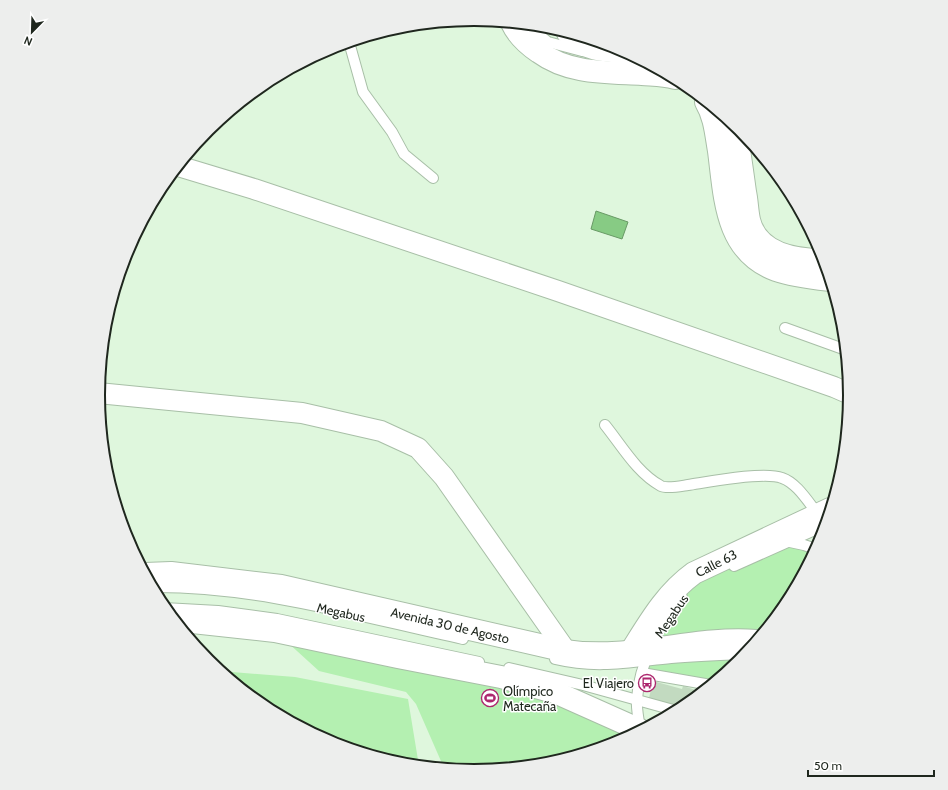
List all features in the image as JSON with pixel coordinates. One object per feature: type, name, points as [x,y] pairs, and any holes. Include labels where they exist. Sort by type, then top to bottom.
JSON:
[{"type":"main road","points":[[515,28],[522,39],[533,48],[544,56],[565,66],[590,71],[658,75]]},
{"type":"main road","points":[[578,42],[592,48],[601,49]]},
{"type":"main road","points":[[710,112],[714,122],[730,218],[738,239],[752,257],[763,264],[790,274],[824,279]]},
{"type":"main road","points":[[737,136],[749,220],[757,237],[767,246],[782,255],[795,258],[817,260]]},
{"type":"main road","name":"Calle 63","points":[[642,654],[666,597],[680,583],[694,573],[822,517]]},
{"type":"main road","name":"Avenida 30 de Agosto","points":[[151,574],[171,573],[281,586],[566,651],[588,654],[642,654],[702,642],[748,641]]},
{"type":"main road","points":[[182,621],[275,631],[582,694],[642,719]]},
{"type":"street","points":[[183,168],[254,189],[565,293],[834,386],[843,390]]},
{"type":"street","points":[[105,394],[302,414],[381,431],[418,448],[444,477],[566,651]]},
{"type":"lane","points":[[533,31],[540,37],[557,46],[633,62]]},
{"type":"lane","points":[[351,48],[363,92],[392,132],[404,154],[433,178]]},
{"type":"lane","points":[[722,122],[738,215],[744,233],[751,243],[766,256],[779,263],[793,267],[821,269]]},
{"type":"lane","points":[[785,328],[840,348]]},
{"type":"lane","points":[[605,425],[644,473],[662,487],[768,476],[781,478],[794,485],[823,514]]},
{"type":"lane","name":"Megabus","points":[[642,719],[642,654],[676,603],[701,581],[790,542],[821,519]]},
{"type":"lane","points":[[790,542],[810,547]]},
{"type":"lane","name":"Megabus","points":[[159,587],[220,591],[279,599],[470,640]]},
{"type":"lane","name":"Megabus","points":[[173,608],[218,611],[277,619],[466,659],[583,685],[642,719],[657,716]]},
{"type":"lane","name":"Megabus","points":[[485,643],[586,666],[642,654],[737,654]]},
{"type":"lane","points":[[642,673],[705,683]]},
{"type":"shaded area","points":[[596,211],[628,222],[622,239],[591,229]]},
{"type":"shaded area","points":[[790,542],[810,547],[794,580],[781,600],[767,620],[748,642],[649,649],[688,591],[701,581]]},
{"type":"shaded area","name":"Olímpico Matecaña","points":[[275,631],[501,677],[634,728],[593,744],[546,757],[498,763],[474,764],[442,762],[416,704],[406,692],[319,671]]},
{"type":"shaded area","points":[[736,655],[704,684],[642,673],[645,661]]},
{"type":"shaded area","points":[[231,672],[295,677],[408,699],[418,760],[402,757],[355,744],[311,726],[289,715],[269,702],[249,688]]},
{"type":"building","points":[[653,681],[682,689],[683,686],[696,690],[674,705],[649,698]]},
{"type":"place","name":"El Viajero","points":[[647,683]]},
{"type":"place","name":"Olímpico Matecaña","points":[[490,698]]}]
